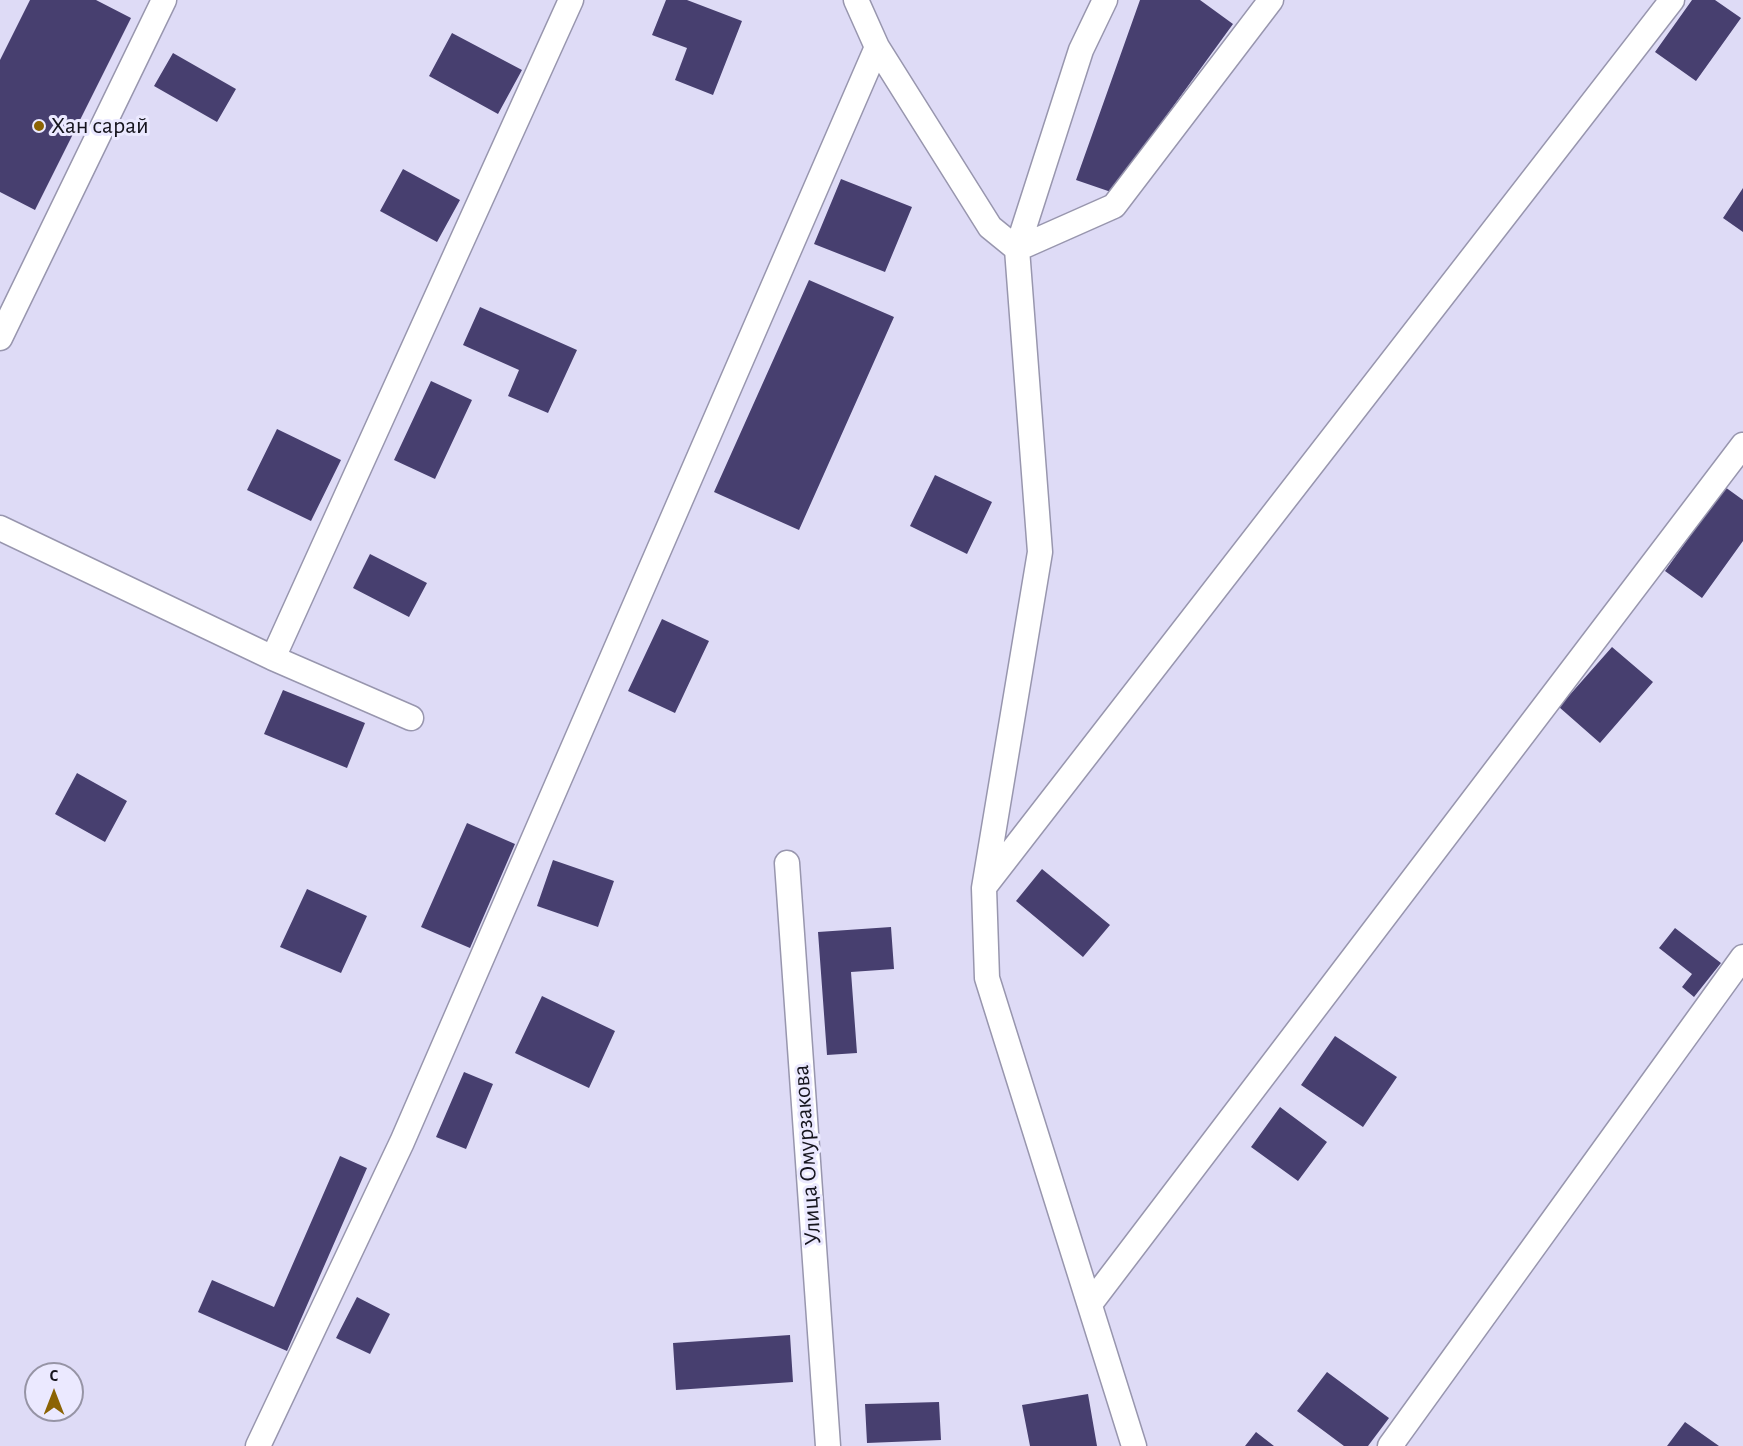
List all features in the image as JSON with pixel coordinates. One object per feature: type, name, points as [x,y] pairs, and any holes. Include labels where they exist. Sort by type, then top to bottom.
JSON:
[{"type":"street","points":[[0,338],[165,0]]},
{"type":"street","points":[[273,658],[571,0]]},
{"type":"street","points":[[856,0],[877,47],[990,226],[1017,249]]},
{"type":"street","points":[[1105,0],[1081,50],[1017,249],[1040,552],[984,888],[987,978],[1134,1446]]},
{"type":"street","points":[[1017,249],[1114,206],[1271,0]]},
{"type":"street","points":[[984,888],[1672,0]]},
{"type":"street","points":[[258,1446],[402,1142],[877,47]]},
{"type":"street","points":[[1090,1304],[1743,445]]},
{"type":"street","points":[[0,528],[273,658],[411,718]]},
{"type":"street","name":"Улица Омурзакова","points":[[787,863],[828,1446]]},
{"type":"street","points":[[1390,1446],[1743,957]]},
{"type":"building","name":"Хан сарай","points":[[30,0],[96,0],[131,18],[35,210],[0,192],[0,60]]},
{"type":"building","points":[[666,0],[687,0],[742,21],[713,95],[675,80],[687,48],[652,35]]},
{"type":"building","points":[[1140,0],[1200,0],[1233,24],[1111,192],[1076,180]]},
{"type":"building","points":[[1692,0],[1715,0],[1741,18],[1696,81],[1655,52]]},
{"type":"building","points":[[452,33],[522,70],[498,114],[429,76]]},
{"type":"building","points":[[173,53],[236,89],[217,122],[154,86]]},
{"type":"building","points":[[403,169],[460,200],[437,242],[380,211]]},
{"type":"building","points":[[841,179],[912,207],[885,272],[814,244]]},
{"type":"building","points":[[1743,188],[1743,232],[1723,218]]},
{"type":"building","points":[[809,280],[894,317],[799,530],[714,492]]},
{"type":"building","points":[[480,307],[577,350],[548,413],[508,396],[519,370],[463,345]]},
{"type":"building","points":[[431,381],[472,400],[435,479],[394,460]]},
{"type":"building","points":[[277,429],[341,460],[311,521],[247,490]]},
{"type":"building","points":[[935,475],[992,502],[967,554],[910,526]]},
{"type":"building","points":[[1725,487],[1743,500],[1743,541],[1702,598],[1665,571]]},
{"type":"building","points":[[370,554],[427,583],[409,617],[353,588]]},
{"type":"building","points":[[662,619],[709,641],[675,713],[628,691]]},
{"type":"building","points":[[1612,647],[1653,682],[1600,743],[1559,707]]},
{"type":"building","points":[[283,690],[365,723],[347,768],[264,734]]},
{"type":"building","points":[[77,773],[127,801],[105,842],[55,814]]},
{"type":"building","points":[[467,823],[515,844],[470,948],[421,927]]},
{"type":"building","points":[[553,860],[614,881],[598,927],[537,906]]},
{"type":"building","points":[[1042,869],[1110,925],[1083,957],[1016,901]]},
{"type":"building","points":[[307,889],[367,916],[341,973],[280,947]]},
{"type":"building","points":[[891,927],[894,969],[851,972],[857,1053],[827,1055],[818,932]]},
{"type":"building","points":[[1675,928],[1721,963],[1694,997],[1682,987],[1692,974],[1659,948]]},
{"type":"building","points":[[542,996],[615,1031],[589,1088],[515,1053]]},
{"type":"building","points":[[1335,1036],[1397,1077],[1363,1127],[1301,1085]]},
{"type":"building","points":[[464,1072],[493,1084],[466,1149],[436,1137]]},
{"type":"building","points":[[1280,1107],[1327,1142],[1298,1181],[1251,1147]]},
{"type":"building","points":[[340,1156],[367,1168],[287,1351],[198,1312],[212,1280],[274,1307]]},
{"type":"building","points":[[357,1297],[390,1314],[370,1354],[336,1338]]},
{"type":"building","points":[[790,1335],[793,1382],[676,1390],[673,1343]]},
{"type":"building","points":[[1327,1372],[1389,1418],[1368,1446],[1344,1446],[1297,1411]]},
{"type":"building","points":[[1088,1394],[1097,1446],[1030,1446],[1022,1405]]},
{"type":"building","points":[[939,1402],[941,1440],[867,1443],[865,1404]]},
{"type":"building","points":[[1685,1422],[1719,1446],[1667,1446]]},
{"type":"building","points":[[1256,1432],[1274,1446],[1245,1446]]},
{"type":"place","name":"Хан сарай","points":[[39,126]]}]
